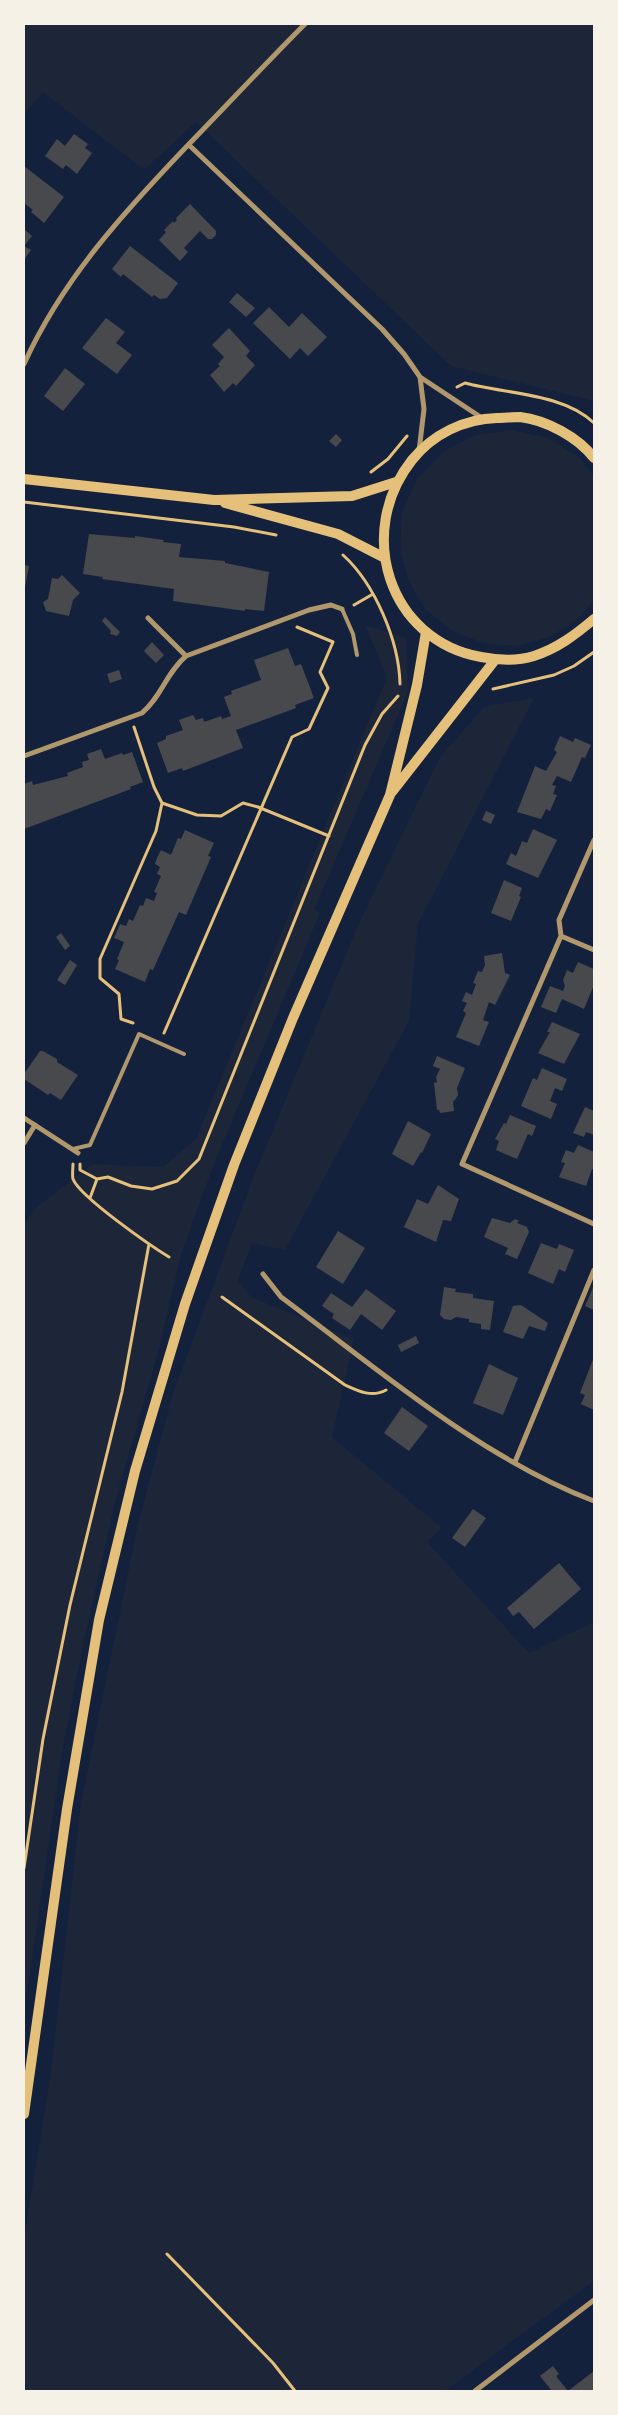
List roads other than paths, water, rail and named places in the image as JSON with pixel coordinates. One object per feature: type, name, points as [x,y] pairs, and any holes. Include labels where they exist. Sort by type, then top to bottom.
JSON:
[{"type":"main road","points":[[594,458],[588,450],[557,428],[520,417],[482,418],[459,425],[438,436],[419,451],[396,482],[386,508],[382,531],[383,557],[393,588],[407,612],[426,632],[447,646],[470,655],[495,660],[532,656],[568,642],[594,619]]},
{"type":"main road","points":[[24,479],[214,500],[352,496],[396,482]]},
{"type":"main road","points":[[214,500],[338,534],[383,557]]},
{"type":"main road","points":[[24,2114],[67,1809],[99,1620],[135,1471],[184,1304],[234,1165],[292,1018],[390,795],[416,686],[426,632]]},
{"type":"main road","points":[[390,795],[495,660]]},
{"type":"street","points":[[24,364],[59,297],[88,256],[125,211],[305,24]]},
{"type":"street","points":[[188,145],[382,329],[404,354],[420,378],[482,418]]},
{"type":"street","points":[[419,451],[424,409],[420,378]]},
{"type":"street","points":[[24,756],[142,713],[152,705],[174,666],[186,656],[309,610],[331,605],[342,609]]},
{"type":"street","points":[[148,618],[186,656]]},
{"type":"street","points":[[594,840],[559,920],[561,936],[462,1164],[594,1224]]},
{"type":"street","points":[[561,936],[594,950]]},
{"type":"street","points":[[24,1118],[78,1153]]},
{"type":"street","points":[[24,1143],[35,1125]]},
{"type":"street","points":[[515,1462],[594,1270]]},
{"type":"street","points":[[263,1274],[281,1297],[447,1420],[515,1462],[568,1491],[594,1502]]},
{"type":"street","points":[[475,2391],[594,2300]]},
{"type":"lane","points":[[342,609],[352,634],[357,655]]},
{"type":"lane","points":[[71,1149],[90,1145],[139,1034],[184,1054]]}]
